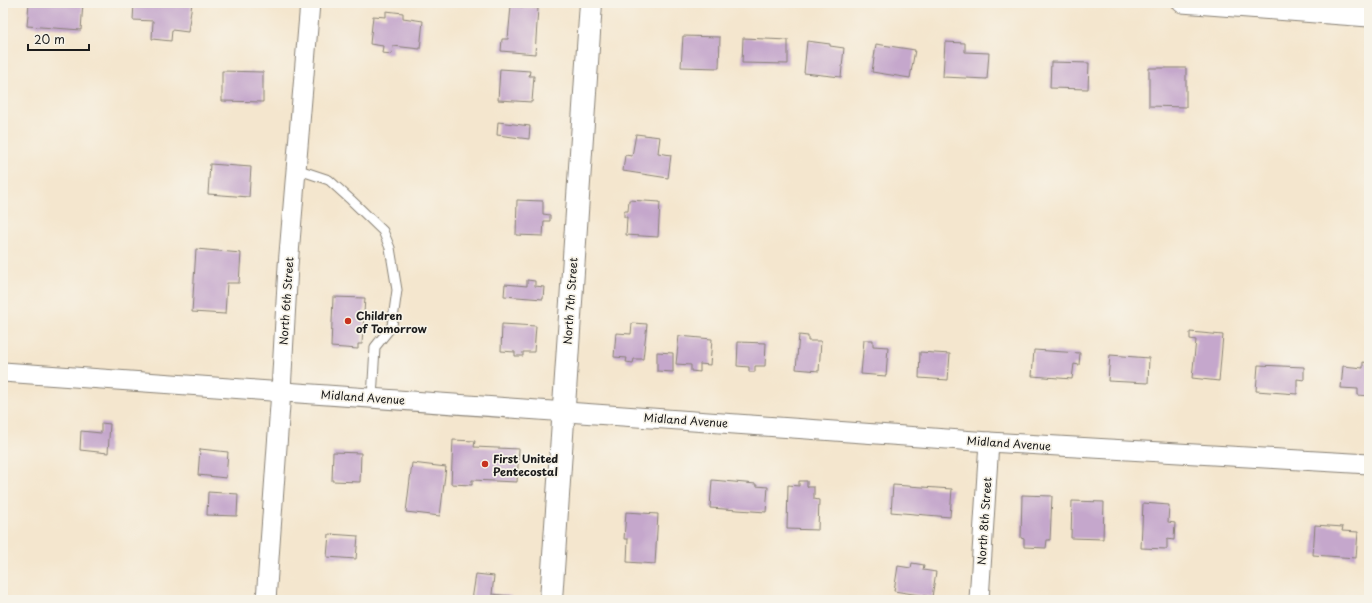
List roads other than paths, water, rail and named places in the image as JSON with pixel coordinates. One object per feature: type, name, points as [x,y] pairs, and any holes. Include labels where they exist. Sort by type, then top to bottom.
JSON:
[{"type":"street","name":"North 6th Street","points":[[266,600],[281,391],[288,266],[310,3]]},
{"type":"street","name":"North 7th Street","points":[[551,600],[591,3]]},
{"type":"street","points":[[1182,3],[1369,17]]},
{"type":"street","name":"Midland Avenue","points":[[3,372],[990,442],[1369,464]]},
{"type":"street","name":"North 8th Street","points":[[978,600],[990,442]]},
{"type":"lane","points":[[296,169],[329,180],[383,231],[390,248],[397,290],[392,326],[375,348],[372,398]]},
{"type":"place","name":"Children of Tomorrow","points":[[348,321]]},
{"type":"place","name":"First United Pentecostal","points":[[485,464]]}]
